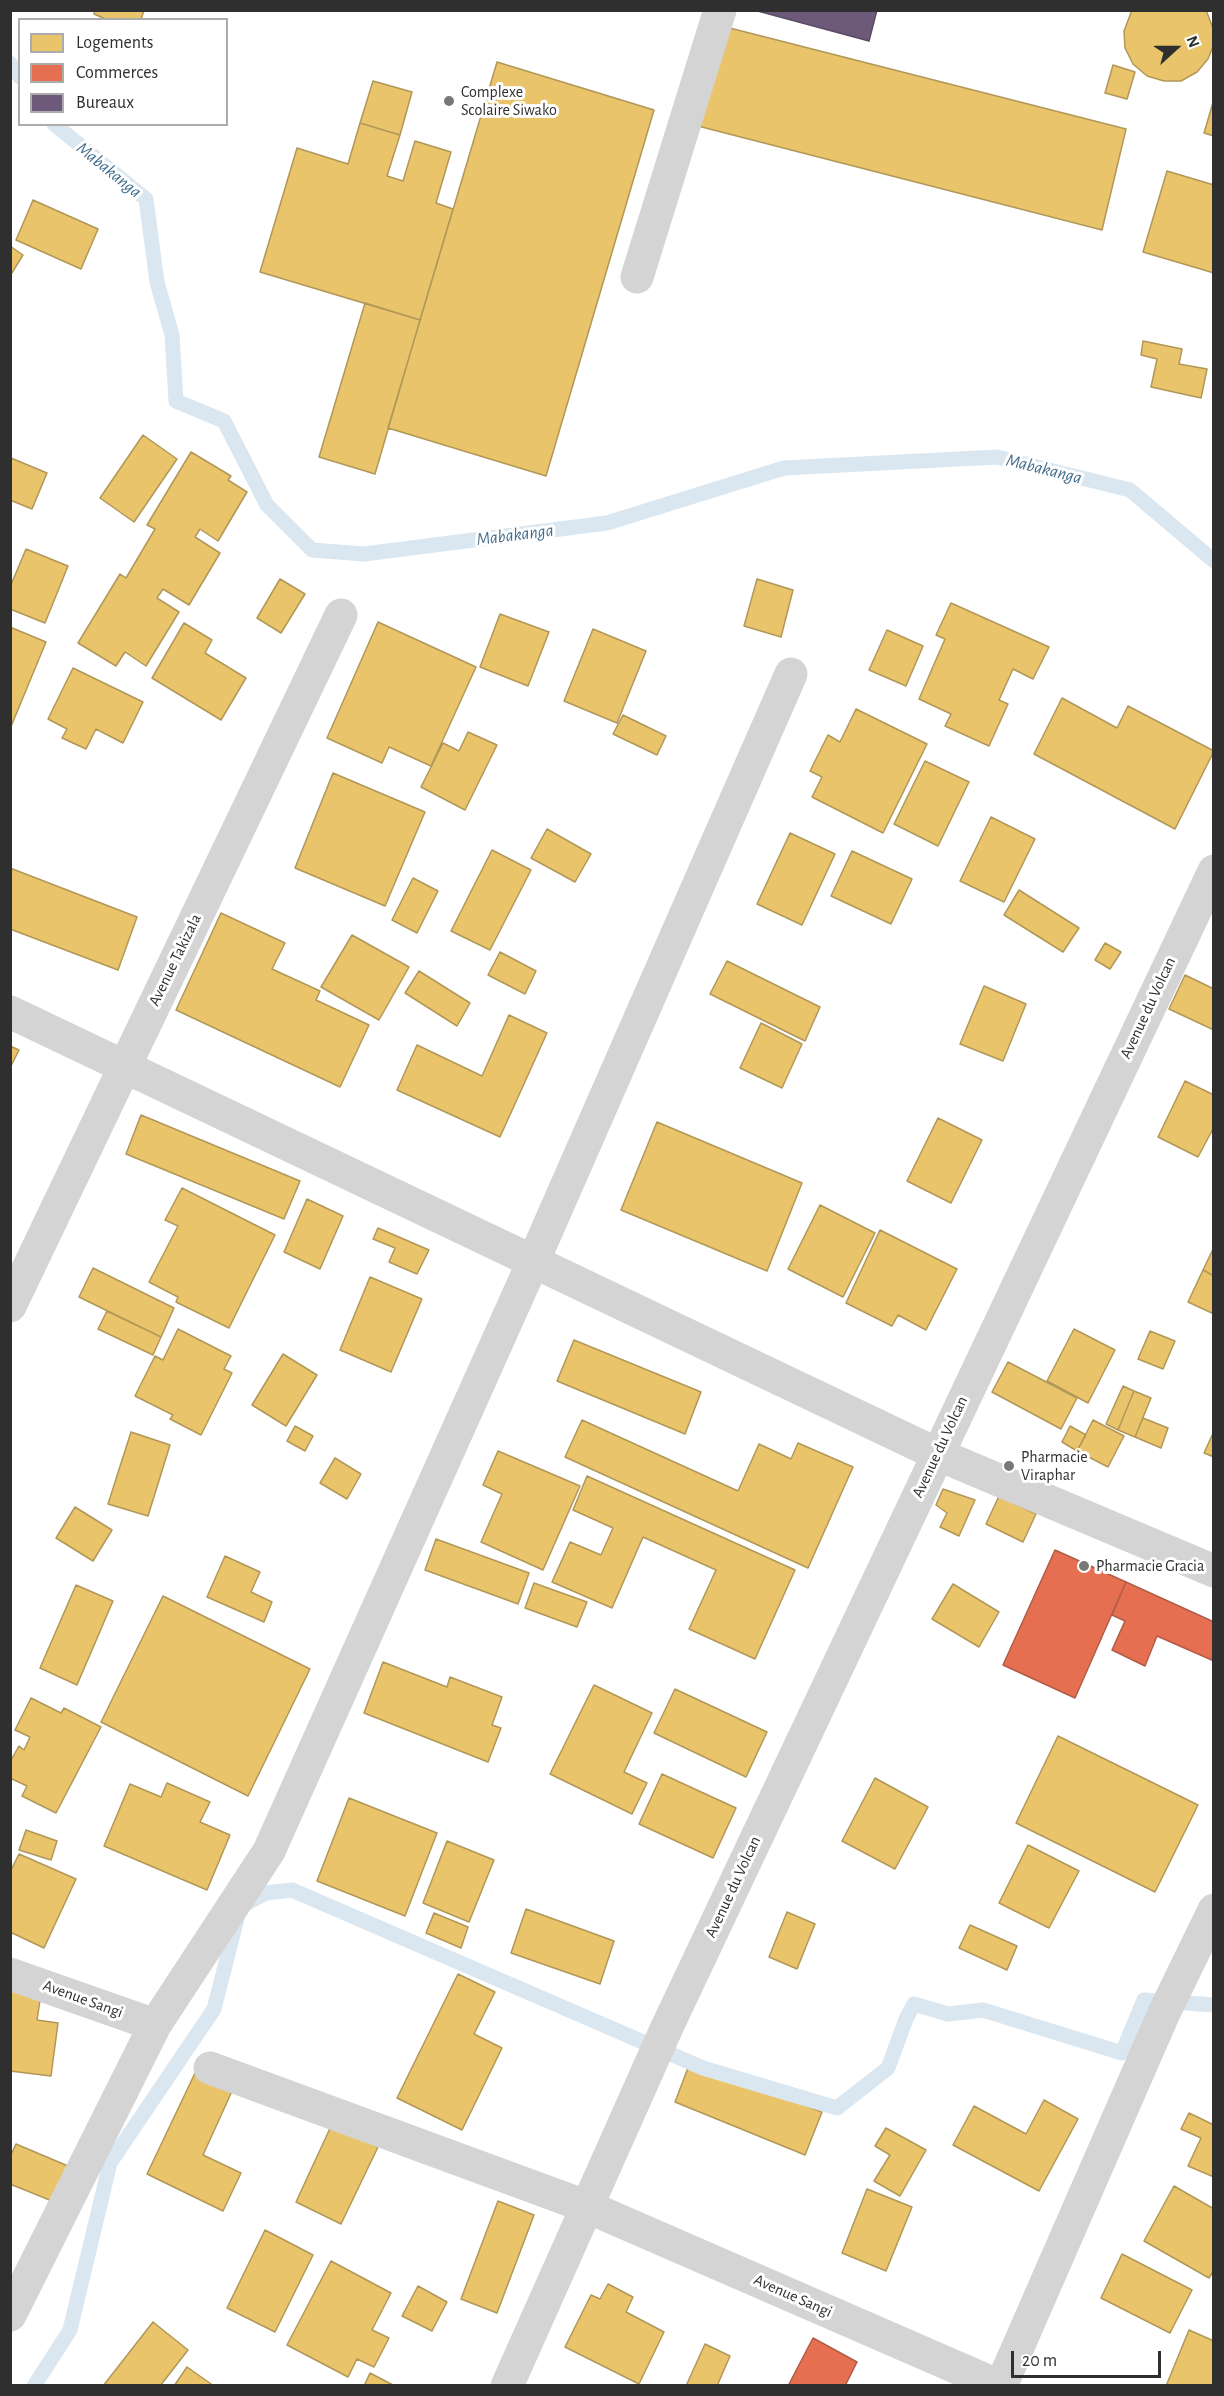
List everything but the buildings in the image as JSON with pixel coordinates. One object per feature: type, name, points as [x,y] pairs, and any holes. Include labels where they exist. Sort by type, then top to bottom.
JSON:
[{"type":"street","points":[[638,277],[720,10]]},
{"type":"street","name":"Avenue Takizala","points":[[10,1306],[341,615]]},
{"type":"street","points":[[10,2315],[155,2025],[269,1851],[533,1262],[791,674]]},
{"type":"street","name":"Avenue du Volcan","points":[[588,2206],[668,2025],[1214,871]]},
{"type":"street","points":[[10,1012],[937,1454],[1214,1571]]},
{"type":"street","points":[[1000,2385],[1164,2013],[1214,1910]]},
{"type":"street","name":"Avenue Sangi","points":[[10,1974],[155,2025]]},
{"type":"street","name":"Avenue Sangi","points":[[210,2068],[588,2206],[1000,2385]]},
{"type":"street","points":[[507,2385],[588,2206]]},
{"type":"waterway","name":"Mabakanga","points":[[10,63],[18,74]]},
{"type":"waterway","name":"Mabakanga","points":[[56,126],[146,199],[157,282],[172,335],[176,401],[224,421],[267,505],[312,550],[364,554],[607,523],[784,468],[997,457],[1130,490],[1214,561]]},
{"type":"waterway","points":[[34,2386],[70,2330],[110,2163],[214,2009],[240,1907],[266,1893],[292,1890],[703,2068],[837,2108],[888,2068],[914,2004],[948,2014],[983,2010],[1122,2053],[1144,2000],[1214,2005]]},
{"type":"place","name":"Complexe Scolaire Siwako","points":[[449,101]]},
{"type":"place","name":"Pharmacie Viraphar","points":[[1009,1466]]},
{"type":"place","name":"Pharmacie Gracia","points":[[1084,1566]]}]
